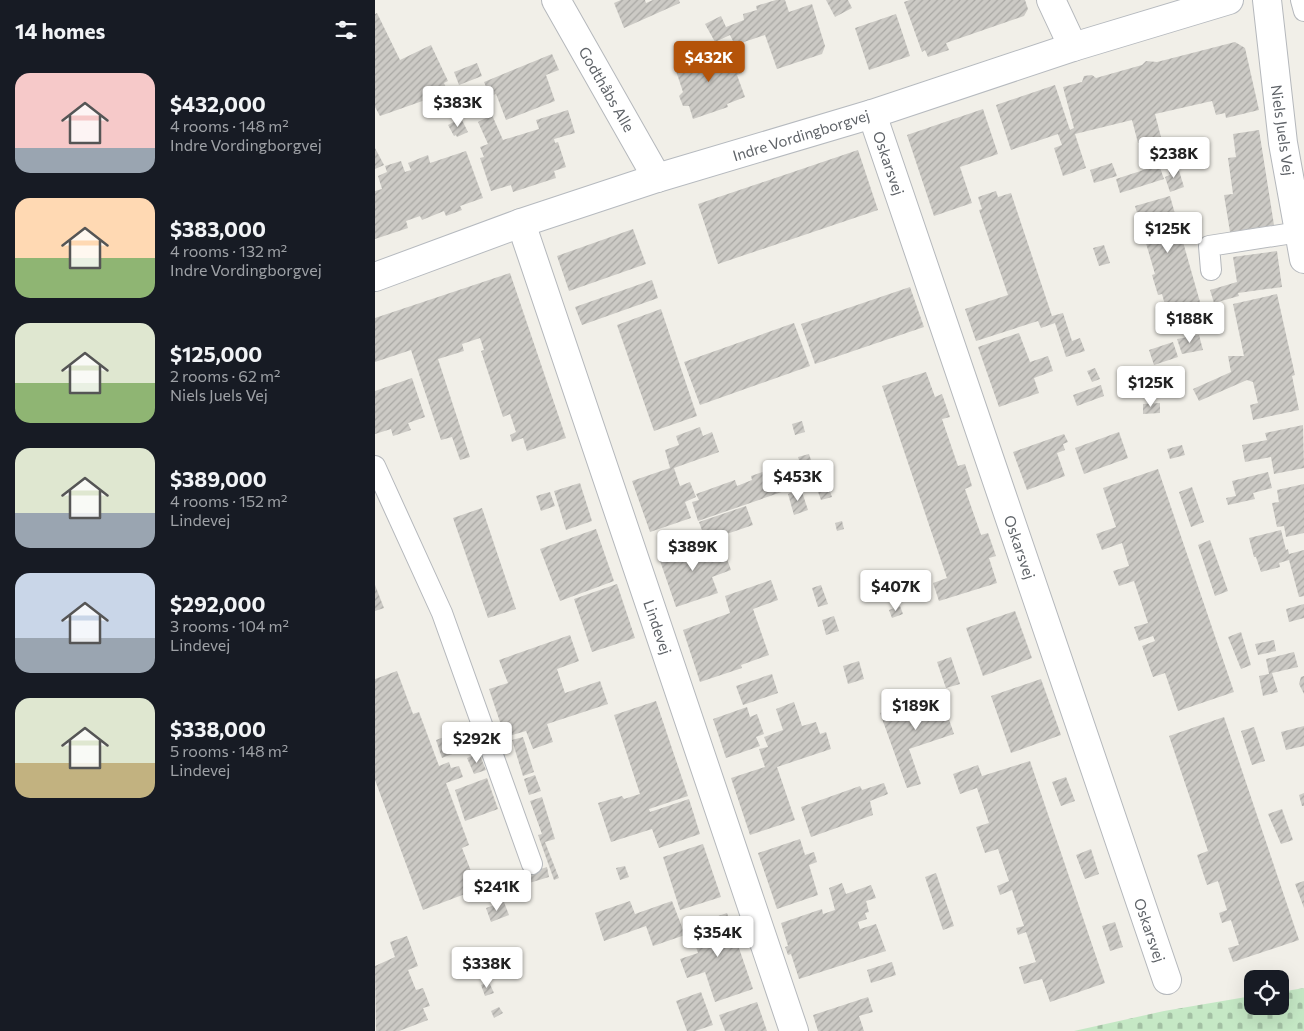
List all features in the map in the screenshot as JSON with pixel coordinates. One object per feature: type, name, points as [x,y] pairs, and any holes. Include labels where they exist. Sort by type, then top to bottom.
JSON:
[{"type":"street","name":"Godthåbs Alle","points":[[556,0],[657,178]]},
{"type":"street","points":[[1051,0],[1073,47]]},
{"type":"street","name":"Indre Vordingborgvej","points":[[375,277],[521,223],[657,178],[872,114],[1073,47],[1229,0]]},
{"type":"street","name":"Niels Juels Vej","points":[[1267,0],[1283,143],[1304,259]]},
{"type":"street","name":"Oskarsvej","points":[[872,114],[1167,980]]},
{"type":"street","name":"Lindevej","points":[[521,223],[794,1031]]},
{"type":"lane","points":[[1301,0],[1304,12]]},
{"type":"lane","points":[[1211,270],[1209,246],[1299,232]]},
{"type":"lane","points":[[375,466],[442,612],[532,864]]},
{"type":"green space","points":[[1304,988],[1304,1031],[1074,1031],[1164,1011],[1244,997],[1244,1015],[1289,1015],[1289,990]]},
{"type":"building","points":[[621,0],[645,0],[646,3],[653,0],[679,0],[680,3],[624,28],[614,3]]},
{"type":"building","points":[[776,0],[785,0],[789,12],[812,4],[825,46],[822,54],[777,69],[765,35],[735,45],[730,35],[715,42],[705,24],[721,16],[726,27],[744,20],[743,14],[757,10],[756,6]]},
{"type":"building","points":[[826,0],[848,0],[852,8],[835,17]]},
{"type":"building","points":[[910,0],[1025,0],[1028,9],[1024,16],[946,43],[949,50],[928,57],[925,50],[922,52],[904,2]]},
{"type":"building","points":[[377,13],[400,60],[431,45],[448,81],[444,83],[448,92],[380,116],[375,107],[375,14]]},
{"type":"building","points":[[896,14],[910,56],[869,70],[855,28]]},
{"type":"building","points":[[1235,42],[1245,48],[1259,110],[1226,118],[1225,113],[1216,115],[1212,101],[1155,114],[1161,137],[1138,143],[1132,120],[1075,134],[1086,168],[1063,176],[1054,148],[1062,145],[1058,134],[1011,150],[996,105],[1055,85],[1070,130],[1074,128],[1063,87],[1082,82],[1084,76],[1092,75],[1096,78],[1142,65],[1146,61],[1157,62]]},
{"type":"building","points":[[728,47],[734,68],[739,66],[742,73],[737,75],[745,97],[727,104],[728,107],[693,119],[689,106],[683,106],[679,96],[683,92],[674,65]]},
{"type":"building","points":[[552,54],[559,70],[546,75],[555,101],[506,120],[496,94],[490,96],[484,82]]},
{"type":"building","points":[[477,63],[482,76],[459,85],[454,72]]},
{"type":"building","points":[[481,86],[487,98],[469,107],[463,94]]},
{"type":"building","points":[[983,109],[998,154],[960,167],[972,203],[934,216],[907,135]]},
{"type":"building","points":[[568,110],[575,133],[554,139],[555,143],[558,142],[566,167],[554,171],[556,178],[513,192],[511,185],[491,191],[480,158],[484,157],[480,147],[488,144],[478,122],[492,115],[503,140],[539,129],[536,120]]},
{"type":"building","points":[[461,118],[468,132],[457,137],[456,135],[454,136],[448,125]]},
{"type":"building","points":[[1259,130],[1274,225],[1230,232],[1224,195],[1233,194],[1228,158],[1236,157],[1233,134]]},
{"type":"building","points":[[375,148],[384,165],[375,169]]},
{"type":"building","points":[[858,150],[878,210],[718,264],[698,204]]},
{"type":"building","points":[[466,151],[483,198],[460,206],[462,210],[446,216],[444,211],[422,220],[420,216],[406,221],[408,228],[375,239],[375,191],[382,189],[378,176],[387,172],[385,166],[401,161],[405,172],[411,170],[408,163],[428,155],[430,163]]},
{"type":"building","points":[[1112,163],[1117,176],[1094,183],[1090,170]]},
{"type":"building","points":[[1177,164],[1184,187],[1170,192],[1165,177],[1170,175],[1167,168]]},
{"type":"building","points":[[1159,165],[1164,179],[1120,193],[1116,179]]},
{"type":"building","points":[[996,191],[998,197],[1011,193],[1052,316],[1063,313],[1072,341],[1080,338],[1085,351],[1066,357],[1055,323],[1041,328],[1038,321],[976,341],[965,309],[1008,295],[979,210],[982,209],[978,197]]},
{"type":"building","points":[[1170,196],[1200,302],[1167,312],[1162,294],[1158,295],[1152,275],[1155,274],[1135,206]]},
{"type":"building","points":[[633,229],[646,264],[569,291],[557,256]]},
{"type":"building","points":[[1104,245],[1110,263],[1099,266],[1093,248]]},
{"type":"building","points":[[1277,251],[1282,287],[1238,293],[1239,296],[1214,303],[1210,290],[1237,282],[1233,257]]},
{"type":"building","points":[[510,273],[566,438],[527,451],[523,438],[512,442],[510,435],[516,432],[510,414],[503,417],[481,351],[484,350],[480,338],[462,344],[464,351],[438,359],[470,457],[460,460],[452,437],[441,440],[411,350],[375,362],[375,318]]},
{"type":"building","points":[[652,280],[658,298],[582,325],[575,307]]},
{"type":"building","points":[[910,287],[924,327],[815,364],[801,324]]},
{"type":"building","points":[[1277,294],[1295,375],[1292,376],[1299,410],[1253,420],[1250,405],[1258,403],[1253,382],[1247,380],[1199,401],[1193,389],[1231,372],[1228,356],[1244,356],[1233,304]]},
{"type":"building","points":[[661,309],[697,416],[654,431],[617,325]]},
{"type":"building","points":[[794,323],[810,366],[700,405],[684,362]]},
{"type":"building","points":[[1019,333],[1030,362],[1048,356],[1053,371],[1034,378],[1039,393],[999,407],[978,347]]},
{"type":"building","points":[[1199,335],[1203,350],[1182,354],[1177,339]]},
{"type":"building","points":[[1173,342],[1178,357],[1154,365],[1149,350]]},
{"type":"building","points":[[1095,368],[1100,379],[1092,382],[1087,371]]},
{"type":"building","points":[[926,372],[935,397],[942,394],[950,417],[942,419],[958,466],[965,464],[972,486],[965,489],[981,535],[988,533],[996,556],[989,558],[997,583],[939,601],[933,583],[947,578],[882,386]]},
{"type":"building","points":[[412,378],[425,417],[408,423],[411,430],[393,436],[391,429],[375,434],[375,391]]},
{"type":"building","points":[[1101,385],[1104,396],[1077,406],[1073,395]]},
{"type":"building","points":[[1160,403],[1160,413],[1143,414],[1143,404]]},
{"type":"building","points":[[802,421],[805,432],[795,435],[792,424]]},
{"type":"building","points":[[1303,425],[1304,468],[1274,474],[1271,457],[1245,462],[1242,445],[1267,440],[1265,433]]},
{"type":"building","points":[[700,427],[703,436],[712,432],[719,452],[674,468],[680,486],[690,482],[696,497],[685,502],[691,518],[650,532],[632,481],[670,468],[665,450],[679,445],[676,436]]},
{"type":"building","points":[[1119,432],[1128,458],[1084,474],[1075,448]]},
{"type":"building","points":[[1064,434],[1068,442],[1063,444],[1065,450],[1057,453],[1065,476],[1027,490],[1013,452]]},
{"type":"building","points":[[1182,445],[1185,455],[1170,459],[1167,449]]},
{"type":"building","points":[[809,454],[813,466],[802,469],[798,457]]},
{"type":"building","points":[[794,461],[802,485],[698,521],[692,502],[699,500],[696,494],[735,480],[737,486],[752,480],[751,476]]},
{"type":"building","points":[[1158,469],[1234,692],[1178,711],[1165,673],[1153,677],[1142,646],[1155,641],[1153,636],[1139,641],[1134,627],[1148,623],[1134,581],[1119,586],[1113,571],[1129,566],[1122,543],[1102,550],[1096,534],[1116,527],[1103,488]]},
{"type":"building","points":[[1268,472],[1272,488],[1253,493],[1255,499],[1228,505],[1226,498],[1236,496],[1232,481]]},
{"type":"building","points":[[580,483],[592,521],[566,530],[554,491]]},
{"type":"building","points":[[1304,484],[1304,533],[1286,537],[1284,526],[1277,527],[1272,503],[1279,502],[1277,490]]},
{"type":"building","points":[[828,486],[832,497],[821,500],[817,489]]},
{"type":"building","points":[[1192,487],[1204,522],[1191,527],[1179,492]]},
{"type":"building","points":[[801,489],[808,510],[794,515],[788,494]]},
{"type":"building","points":[[550,492],[555,506],[541,511],[536,496]]},
{"type":"building","points":[[746,506],[753,525],[706,541],[699,522]]},
{"type":"building","points":[[482,508],[516,609],[488,618],[453,518]]},
{"type":"building","points":[[842,521],[844,529],[837,531],[835,523]]},
{"type":"building","points":[[596,529],[614,581],[560,601],[540,549]]},
{"type":"building","points":[[1281,530],[1286,550],[1288,549],[1289,554],[1304,550],[1304,596],[1299,597],[1289,560],[1279,563],[1280,567],[1261,572],[1256,557],[1254,557],[1249,538]]},
{"type":"building","points":[[1210,540],[1228,591],[1215,596],[1198,545]]},
{"type":"building","points":[[700,541],[703,552],[722,545],[731,570],[712,577],[718,593],[676,607],[658,555]]},
{"type":"building","points":[[771,580],[778,600],[753,609],[769,655],[741,665],[742,668],[700,682],[683,630],[730,613],[725,596]]},
{"type":"building","points":[[617,584],[635,638],[592,652],[574,599]]},
{"type":"building","points":[[375,585],[384,608],[375,611]]},
{"type":"building","points":[[821,585],[828,604],[818,607],[812,588]]},
{"type":"building","points":[[1304,604],[1304,618],[1289,622],[1286,609]]},
{"type":"building","points":[[900,606],[903,614],[892,618],[889,610]]},
{"type":"building","points":[[1015,611],[1032,658],[983,676],[966,628]]},
{"type":"building","points":[[834,616],[839,631],[826,635],[822,620]]},
{"type":"building","points":[[1241,632],[1251,665],[1241,669],[1228,637]]},
{"type":"building","points":[[570,635],[579,661],[557,669],[565,693],[600,681],[608,704],[547,724],[553,742],[533,749],[526,731],[505,737],[489,689],[508,683],[499,660]]},
{"type":"building","points":[[1274,640],[1276,651],[1258,655],[1255,644]]},
{"type":"building","points":[[1294,652],[1298,667],[1272,673],[1278,692],[1263,696],[1259,676],[1269,674],[1266,659]]},
{"type":"building","points":[[951,657],[960,684],[946,688],[937,662]]},
{"type":"building","points":[[859,661],[864,679],[848,684],[843,666]]},
{"type":"building","points":[[397,671],[413,714],[419,712],[439,766],[449,762],[451,768],[459,766],[463,777],[446,783],[469,845],[462,848],[478,889],[423,910],[375,780],[375,679]]},
{"type":"building","points":[[772,674],[778,693],[743,705],[736,686]]},
{"type":"building","points":[[1304,676],[1304,694],[1299,684],[1301,677]]},
{"type":"building","points":[[1041,679],[1061,735],[1011,753],[991,696]]},
{"type":"building","points":[[940,693],[954,734],[909,749],[921,784],[907,788],[880,713]]},
{"type":"building","points":[[656,701],[688,796],[649,809],[650,812],[689,799],[700,834],[659,848],[652,829],[611,842],[598,803],[622,796],[624,799],[640,794],[614,715]]},
{"type":"building","points":[[794,702],[802,726],[816,722],[820,734],[826,732],[831,749],[777,767],[795,820],[750,835],[731,778],[765,767],[759,749],[768,747],[764,737],[783,730],[776,709]]},
{"type":"building","points":[[747,707],[750,717],[757,714],[764,734],[756,737],[760,746],[726,758],[713,719]]},
{"type":"building","points":[[1224,717],[1299,940],[1233,962],[1228,948],[1239,945],[1231,920],[1222,923],[1219,913],[1227,910],[1218,881],[1207,885],[1197,855],[1208,851],[1169,736]]},
{"type":"building","points":[[1304,726],[1304,746],[1286,750],[1281,732]]},
{"type":"building","points":[[1254,727],[1265,761],[1252,765],[1241,731]]},
{"type":"building","points":[[469,728],[475,745],[442,758],[436,740]]},
{"type":"building","points":[[523,737],[534,772],[523,776],[512,740]]},
{"type":"building","points":[[479,753],[486,770],[474,774],[467,758]]},
{"type":"building","points":[[1030,761],[1105,983],[1050,1002],[1042,979],[1024,984],[1019,967],[1036,962],[1026,932],[1018,935],[1016,928],[1024,926],[1012,890],[1000,895],[997,886],[1009,881],[998,849],[985,853],[976,827],[989,823],[977,788],[960,794],[953,774],[978,765],[982,776]]},
{"type":"building","points":[[535,775],[541,791],[529,795],[524,779]]},
{"type":"building","points":[[1066,777],[1075,801],[1061,806],[1052,782]]},
{"type":"building","points":[[487,778],[498,809],[465,821],[455,790]]},
{"type":"building","points":[[884,783],[888,794],[870,801],[873,815],[811,837],[801,807],[860,786],[862,790]]},
{"type":"building","points":[[1304,793],[1304,806],[1302,806],[1299,795]]},
{"type":"building","points":[[542,797],[555,839],[545,842],[559,878],[554,880],[538,835],[542,834],[530,801]]},
{"type":"building","points":[[1282,809],[1293,840],[1281,844],[1268,814]]},
{"type":"building","points":[[800,839],[805,855],[814,852],[817,862],[809,865],[818,895],[777,909],[758,853]]},
{"type":"building","points":[[703,844],[721,897],[680,910],[663,857]]},
{"type":"building","points":[[1091,849],[1099,874],[1085,879],[1076,855]]},
{"type":"building","points":[[625,866],[629,877],[620,880],[616,868]]},
{"type":"building","points":[[547,867],[549,877],[516,887],[513,878]]},
{"type":"building","points":[[936,873],[954,926],[943,930],[925,877]]},
{"type":"building","points":[[1304,881],[1304,908],[1295,884]]},
{"type":"building","points":[[842,883],[846,894],[871,885],[876,898],[866,901],[869,912],[865,913],[867,919],[858,922],[860,929],[876,924],[886,951],[799,979],[791,954],[788,955],[785,947],[788,946],[781,923],[822,909],[823,914],[835,910],[829,888]]},
{"type":"building","points":[[630,901],[635,914],[672,901],[685,935],[653,946],[646,926],[604,941],[595,913]]},
{"type":"building","points":[[504,902],[509,915],[491,922],[486,908]]},
{"type":"building","points":[[727,913],[753,989],[715,1002],[705,972],[687,978],[680,959],[698,953],[689,926]]},
{"type":"building","points":[[1115,922],[1123,947],[1110,951],[1102,926]]},
{"type":"building","points":[[407,936],[418,966],[408,970],[416,990],[423,988],[430,1006],[423,1008],[428,1020],[399,1031],[376,1031],[375,966],[395,957],[390,942]]},
{"type":"building","points":[[892,962],[896,975],[871,983],[867,970]]},
{"type":"building","points":[[502,968],[505,974],[493,978],[491,973]]},
{"type":"building","points":[[489,982],[494,993],[485,996],[481,985]]},
{"type":"building","points":[[701,992],[713,1025],[695,1031],[687,1031],[676,1001]]},
{"type":"building","points":[[868,997],[873,1012],[859,1016],[864,1031],[818,1031],[813,1015]]},
{"type":"building","points":[[757,1002],[767,1031],[725,1031],[719,1015]]},
{"type":"building","points":[[499,1007],[503,1013],[494,1018],[491,1011]]}]
